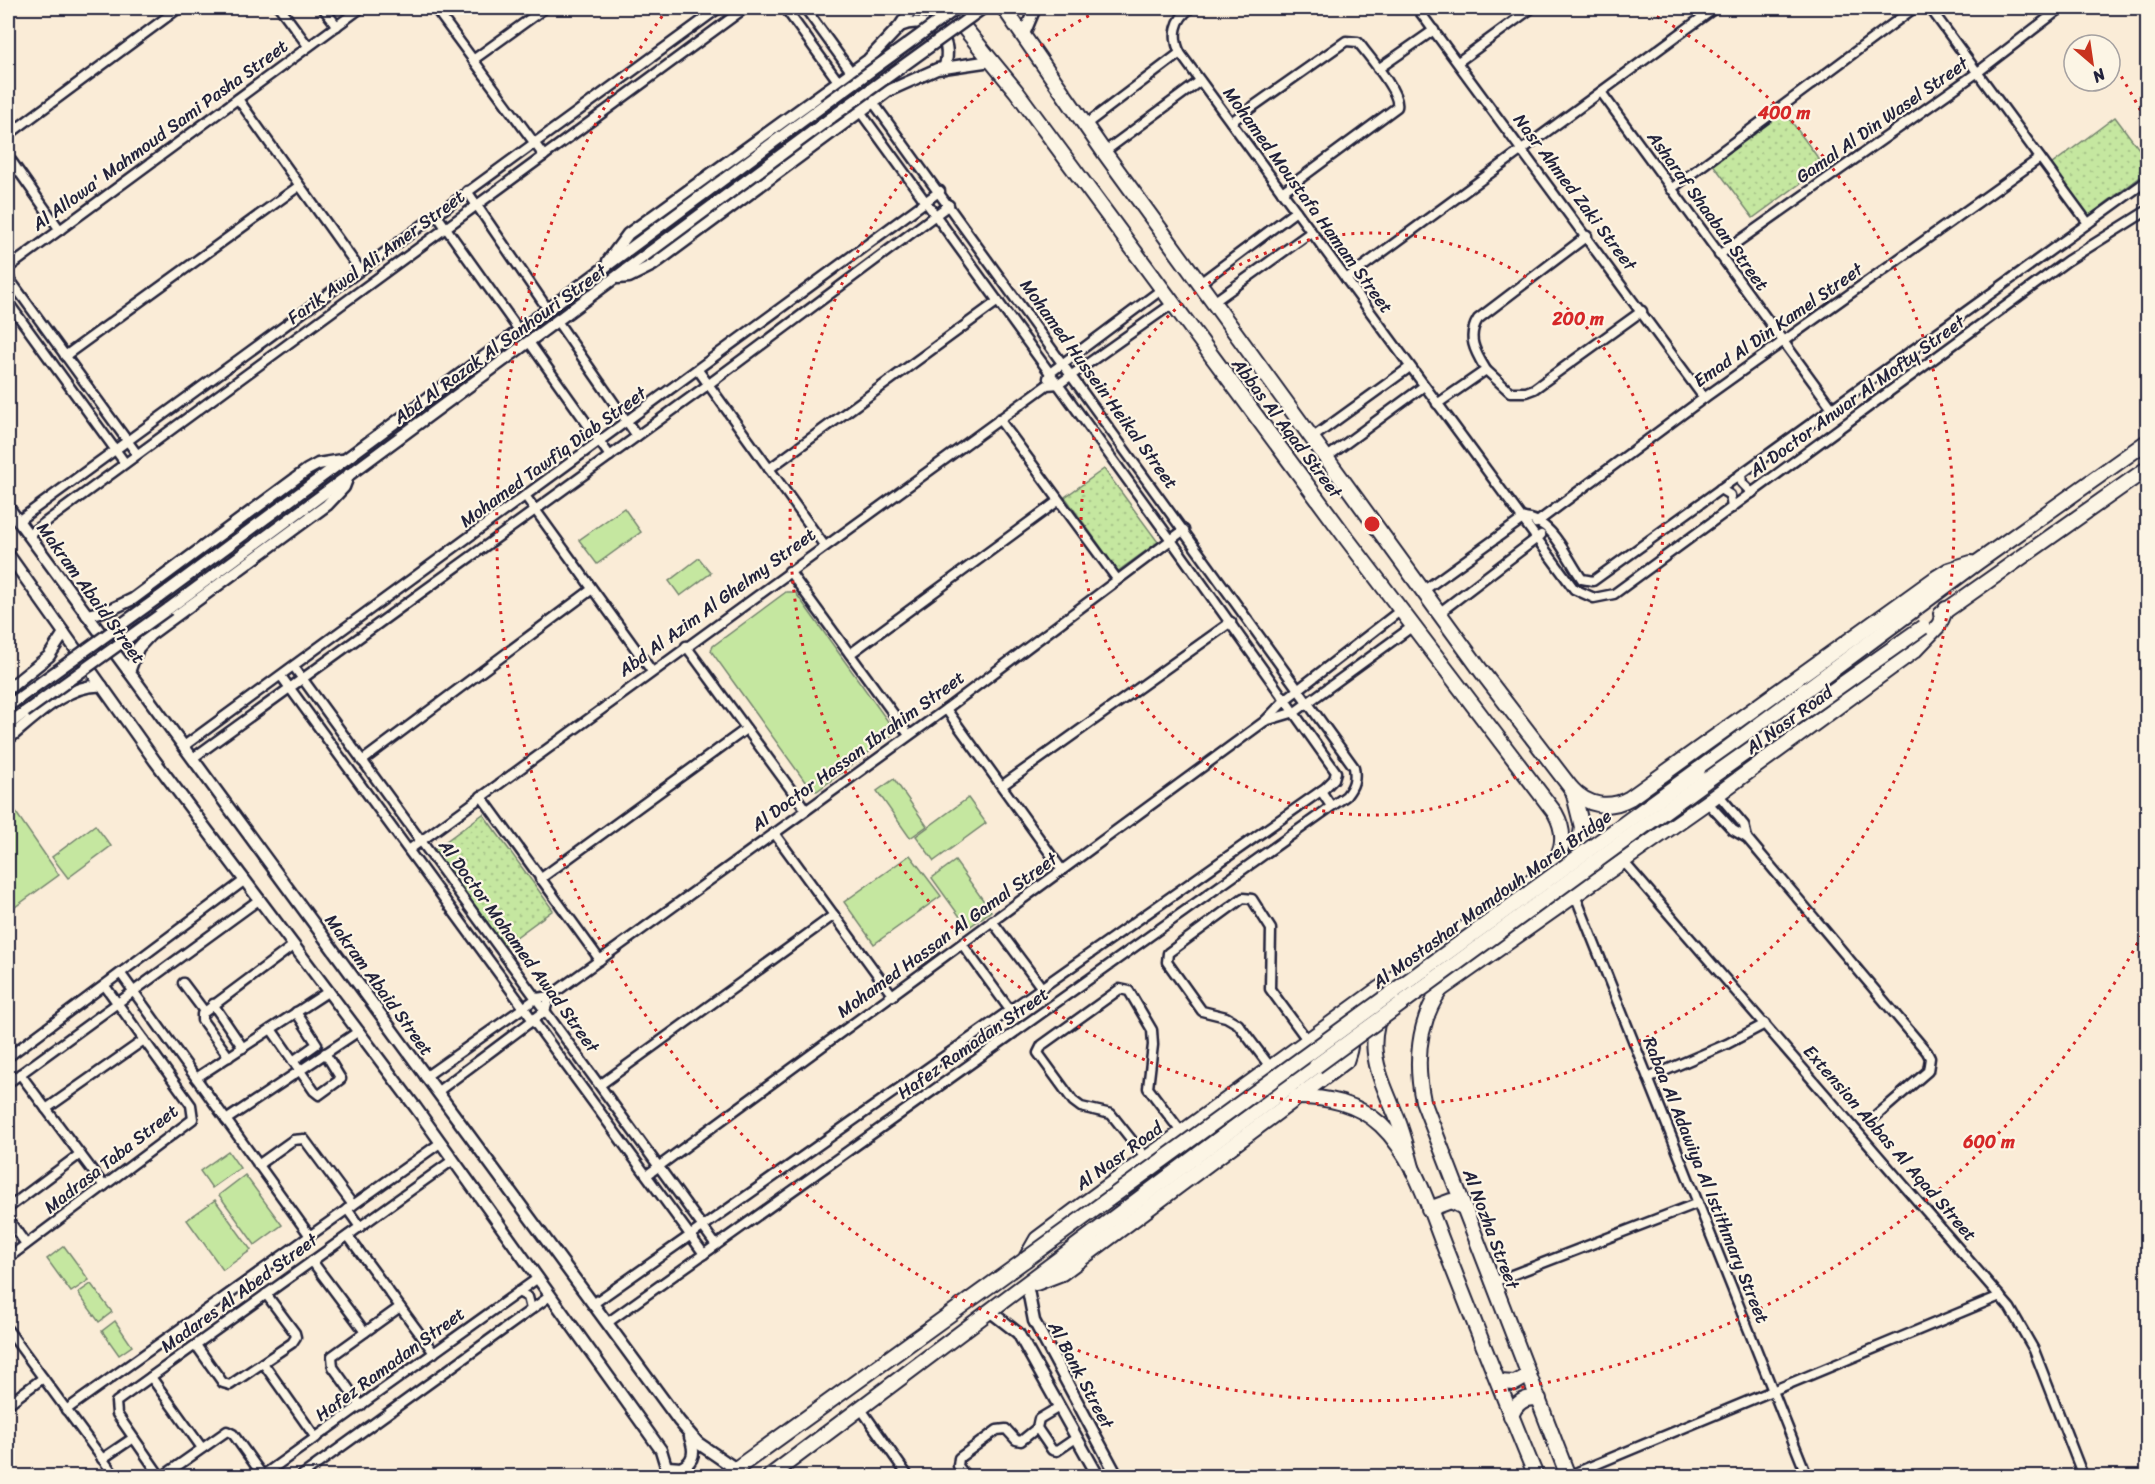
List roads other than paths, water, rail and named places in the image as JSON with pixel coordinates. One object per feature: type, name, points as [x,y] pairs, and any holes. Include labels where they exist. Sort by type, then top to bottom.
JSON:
[{"type":"main road","name":"Abbas Al Aqad Street","points":[[948,8],[1016,91],[1161,290],[1559,820],[1563,835],[1561,850],[1554,864],[1542,874]]},
{"type":"main road","name":"Abbas Al Aqad Street","points":[[1004,8],[1104,152],[1326,458],[1571,788]]},
{"type":"main road","name":"Al Nasr Road","points":[[1571,788],[1583,799],[1599,805],[1615,804],[1630,798],[1936,578],[1949,570],[1978,562],[2148,441]]},
{"type":"main road","name":"Al Nasr Road","points":[[1440,990],[1534,922],[1713,799],[1915,650],[1934,632],[1946,609],[2148,468]]},
{"type":"main road","name":"Al Mostashar Mamdouh Marei Bridge","points":[[1024,1260],[1536,890],[1978,562]]},
{"type":"main road","name":"Al Mostashar Mamdouh Marei Bridge","points":[[1028,1284],[1316,1066],[1707,780],[1946,609]]},
{"type":"main road","points":[[1534,922],[1574,870],[1578,859],[1582,827],[1579,807],[1571,788]]},
{"type":"main road","points":[[1630,798],[1630,812],[1636,824],[1654,832],[1668,830]]},
{"type":"main road","name":"Al Nasr Road","points":[[731,1473],[1024,1260],[1037,1239],[1146,1158],[1542,874]]},
{"type":"main road","points":[[1419,961],[1417,977],[1422,985],[1430,990],[1440,990]]},
{"type":"main road","points":[[1419,961],[1402,976],[1386,1000],[1377,1026],[1374,1047],[1378,1074],[1397,1119],[1413,1171],[1536,1476]]},
{"type":"main road","name":"Al Nozha Street","points":[[1440,990],[1425,1019],[1419,1052],[1419,1077],[1426,1112],[1568,1476]]},
{"type":"main road","points":[[770,1476],[1028,1284],[1040,1283],[1062,1273],[1346,1061],[1351,1048],[1348,1036],[1339,1028],[1327,1027]]},
{"type":"main road","points":[[1296,1097],[1325,1098],[1363,1112],[1393,1138],[1413,1171]]},
{"type":"main road","points":[[1429,1209],[1451,1201],[1463,1207]]},
{"type":"main road","points":[[1498,1382],[1515,1383],[1529,1375]]},
{"type":"main road","points":[[1511,1417],[1519,1403],[1528,1398],[1539,1399]]},
{"type":"street","points":[[8,135],[179,8]]},
{"type":"street","points":[[280,8],[308,46]]},
{"type":"street","points":[[323,8],[336,26]]},
{"type":"street","name":"Al Allowa' Mahmoud Sami Pasha Street","points":[[8,268],[361,8]]},
{"type":"street","points":[[435,8],[544,156]]},
{"type":"street","points":[[473,60],[545,8]]},
{"type":"street","name":"Farik Awal Ali Amer Street","points":[[18,521],[719,8]]},
{"type":"street","name":"Farik Awal Ali Amer Street","points":[[28,535],[745,8]]},
{"type":"street","name":"Mohamed Hussein Heikal Street","points":[[785,8],[1286,699],[1333,766],[1334,778]]},
{"type":"street","name":"Mohamed Hussein Heikal Street","points":[[805,8],[1065,363],[1354,767],[1354,785]]},
{"type":"street","name":"Abd Al Razak Al Sanhouri Street","points":[[87,615],[112,609],[133,599],[308,470],[330,461],[342,460],[606,265],[628,234],[852,73],[883,46],[912,8]]},
{"type":"street","points":[[606,265],[957,8]]},
{"type":"street","points":[[615,278],[983,8]]},
{"type":"street","points":[[1024,34],[1035,8]]},
{"type":"street","points":[[1085,125],[1180,53],[1175,40],[1176,27],[1191,8]]},
{"type":"street","name":"Nasr Ahmed Zaki Street","points":[[1418,8],[1704,398]]},
{"type":"street","points":[[1458,62],[1532,8]]},
{"type":"street","points":[[1346,279],[1716,8]]},
{"type":"street","points":[[1671,189],[1914,8]]},
{"type":"street","points":[[1930,8],[2088,223]]},
{"type":"street","name":"Gamal Al Din Wasel Street","points":[[1719,255],[1978,72],[2061,8]]},
{"type":"street","points":[[900,26],[918,22],[936,28],[944,38],[948,50],[944,68]]},
{"type":"street","points":[[1378,69],[1434,30]]},
{"type":"street","points":[[1231,122],[1346,41],[1358,42],[1378,69],[1398,97],[1397,107],[1282,192]]},
{"type":"street","name":"Mohamed Moustafa Hamam Street","points":[[1180,53],[1437,404],[1524,518]]},
{"type":"street","name":"Abd Al Razak Al Sanhouri Street","points":[[129,672],[138,648],[156,631],[327,505],[344,487],[349,474],[615,278],[629,277],[653,265],[859,110],[903,82],[944,68],[991,61]]},
{"type":"street","points":[[1104,152],[1200,81]]},
{"type":"street","name":"Asharaf Shaaban Street","points":[[1601,92],[1832,408]]},
{"type":"street","points":[[238,99],[360,270]]},
{"type":"street","points":[[8,156],[60,230]]},
{"type":"street","name":"Emad Al Din Kamel Street","points":[[1534,524],[1704,398],[2040,158]]},
{"type":"street","name":"Al Doctor Anwar Al Mofty Street","points":[[1534,524],[1548,529],[1582,579],[1593,581],[2148,180]]},
{"type":"street","points":[[65,356],[299,186]]},
{"type":"street","points":[[467,191],[547,308]]},
{"type":"street","name":"Mohamed Tawfiq Diab Street","points":[[184,746],[940,191]]},
{"type":"street","name":"Mohamed Tawfiq Diab Street","points":[[193,758],[709,384],[950,205]]},
{"type":"street","name":"Al Doctor Anwar Al Mofty Street","points":[[1539,538],[1574,589],[1584,596],[1599,598],[1614,594],[2074,256],[2148,210]]},
{"type":"street","points":[[1200,283],[1296,211]]},
{"type":"street","points":[[436,214],[518,329]]},
{"type":"street","points":[[1215,302],[1311,232]]},
{"type":"street","points":[[1587,236],[1478,319],[1473,331],[1473,344],[1486,370],[1510,392],[1526,392],[1642,311]]},
{"type":"street","points":[[8,277],[137,454]]},
{"type":"street","points":[[1161,290],[1050,373],[1047,385],[1059,384],[1073,375],[1172,304]]},
{"type":"street","points":[[769,469],[998,301]]},
{"type":"street","points":[[8,302],[125,463]]},
{"type":"street","points":[[557,321],[637,436]]},
{"type":"street","points":[[529,342],[610,456]]},
{"type":"street","points":[[1312,438],[1410,367]]},
{"type":"street","points":[[698,370],[824,545]]},
{"type":"street","points":[[1437,404],[1486,370]]},
{"type":"street","name":"Abd Al Azim Al Ghelmy Street","points":[[410,849],[651,670],[1047,385]]},
{"type":"street","points":[[1326,458],[1424,386]]},
{"type":"street","points":[[999,419],[1117,579]]},
{"type":"street","points":[[8,706],[342,460]]},
{"type":"street","points":[[8,725],[349,474]]},
{"type":"street","points":[[1742,474],[1742,483],[1752,493]]},
{"type":"street","points":[[1720,489],[1730,495],[1732,508]]},
{"type":"street","points":[[526,497],[651,670]]},
{"type":"street","points":[[850,654],[1058,501]]},
{"type":"street","name":"Makram Abaid Street","points":[[8,507],[689,1434],[731,1473]]},
{"type":"street","points":[[1423,591],[1524,518],[1542,531],[1539,538],[1439,613]]},
{"type":"street","name":"Al Doctor Hassan Ibrahim Street","points":[[425,1077],[537,998],[550,996],[600,960],[946,709],[1184,530]]},
{"type":"street","points":[[8,554],[102,686],[453,1160],[662,1450],[669,1472],[681,1468],[692,1460],[694,1452],[689,1434]]},
{"type":"street","points":[[789,571],[909,735]]},
{"type":"street","points":[[362,761],[591,590]]},
{"type":"street","points":[[133,599],[132,609],[136,619],[156,631]]},
{"type":"street","name":"Mohamed Hassan Al Gamal Street","points":[[647,1175],[1265,722],[1286,699],[1401,610]]},
{"type":"street","points":[[1003,785],[1231,622]]},
{"type":"street","name":"Mohamed Hassan Al Gamal Street","points":[[1265,722],[1295,712],[1413,626]]},
{"type":"street","points":[[8,689],[49,656],[64,633]]},
{"type":"street","points":[[686,646],[806,810]]},
{"type":"street","name":"Al Doctor Mohamed Awad Street","points":[[294,667],[716,1245]]},
{"type":"street","points":[[27,675],[42,678],[49,685],[53,704]]},
{"type":"street","name":"Al Doctor Mohamed Awad Street","points":[[281,676],[410,849],[704,1254]]},
{"type":"street","points":[[8,739],[53,704],[79,689],[102,686]]},
{"type":"street","points":[[946,709],[1003,785],[1062,870]]},
{"type":"street","points":[[540,879],[746,729]]},
{"type":"street","name":"Hafez Ramadan Street","points":[[593,1304],[1321,791],[1334,778]]},
{"type":"street","name":"Hafez Ramadan Street","points":[[607,1323],[1331,807],[1346,796],[1354,785]]},
{"type":"street","points":[[1321,791],[1331,807]]},
{"type":"street","points":[[481,796],[600,960]]},
{"type":"street","points":[[1713,799],[1733,830],[1747,837],[1927,1052],[1930,1065],[1928,1071],[1875,1117]]},
{"type":"street","points":[[1713,799],[1744,825],[1747,837]]},
{"type":"street","points":[[774,833],[892,996]]},
{"type":"street","name":"Extension Abbas Al Aqad Street","points":[[1623,861],[2000,1296],[2019,1322],[2034,1350],[2083,1476]]},
{"type":"street","points":[[8,1057],[245,880]]},
{"type":"street","name":"Rabaa Al Adawiya Al Istithmary Street","points":[[1575,895],[1807,1476]]},
{"type":"street","points":[[1270,1068],[1238,1024],[1226,1017],[1202,1011],[1167,962],[1168,953],[1242,898],[1252,899],[1269,924],[1271,935],[1270,989],[1308,1041]]},
{"type":"street","points":[[8,1083],[260,899]]},
{"type":"street","points":[[600,1085],[834,915]]},
{"type":"street","points":[[992,921],[1042,988]]},
{"type":"street","points":[[962,944],[1010,1010]]},
{"type":"street","points":[[229,1057],[202,1020],[204,1011],[294,945]]},
{"type":"street","points":[[121,974],[310,1236]]},
{"type":"street","points":[[183,983],[204,1011]]},
{"type":"street","name":"Madrasa Taba Street","points":[[8,1258],[193,1119],[191,1105],[105,986]]},
{"type":"street","points":[[1146,1158],[1111,1114],[1081,1107],[1073,1101],[1038,1053],[1042,1045],[1120,989],[1129,991],[1150,1026],[1154,1045],[1147,1085],[1182,1133]]},
{"type":"street","points":[[196,1078],[329,991]]},
{"type":"street","points":[[437,1092],[545,1011],[550,996]]},
{"type":"street","points":[[213,1004],[243,1047]]},
{"type":"street","points":[[293,1061],[317,1044],[297,1012]]},
{"type":"street","points":[[1648,1078],[1727,1044],[1765,1024]]},
{"type":"street","points":[[271,1029],[319,1095],[340,1081],[341,1076],[325,1053]]},
{"type":"street","points":[[226,1120],[358,1031]]},
{"type":"street","points":[[46,1109],[144,1040]]},
{"type":"street","points":[[20,1074],[104,1186]]},
{"type":"street","points":[[258,1165],[293,1140],[304,1139],[350,1207],[360,1227]]},
{"type":"street","name":"Madares Al Abed Street","points":[[66,1410],[440,1143]]},
{"type":"street","points":[[8,1208],[80,1154]]},
{"type":"street","name":"Madares Al Abed Street","points":[[161,1476],[117,1414],[115,1406],[119,1400],[453,1160]]},
{"type":"street","points":[[1491,1283],[1698,1203]]},
{"type":"street","points":[[8,1219],[26,1244]]},
{"type":"street","points":[[348,1236],[434,1353]]},
{"type":"street","points":[[312,1261],[365,1332]]},
{"type":"street","name":"Hafez Ramadan Street","points":[[262,1476],[538,1278]]},
{"type":"street","name":"Al Bank Street","points":[[1028,1284],[1032,1315],[1116,1476]]},
{"type":"street","points":[[518,1292],[530,1299],[531,1309]]},
{"type":"street","points":[[196,1345],[226,1385],[234,1383],[295,1340],[296,1337],[266,1294]]},
{"type":"street","points":[[301,1476],[550,1296]]},
{"type":"street","points":[[1568,1476],[2000,1296]]},
{"type":"street","points":[[361,1406],[331,1362],[332,1356],[400,1306]]},
{"type":"street","name":"Al Bank Street","points":[[991,1312],[1011,1325],[1024,1344],[1098,1476]]},
{"type":"street","points":[[8,1330],[115,1476]]},
{"type":"street","points":[[1024,1344],[1030,1332],[1041,1334]]},
{"type":"street","points":[[263,1363],[316,1438]]},
{"type":"street","points":[[151,1377],[202,1448]]},
{"type":"street","points":[[9,1400],[43,1378]]},
{"type":"street","points":[[966,1476],[958,1466],[959,1458],[997,1430],[1006,1429],[1016,1440],[1021,1441],[1037,1428],[1039,1419],[1059,1407]]},
{"type":"street","points":[[861,1409],[908,1476]]},
{"type":"street","points":[[1037,1428],[1052,1450],[1059,1449],[1076,1438]]},
{"type":"street","points":[[161,1476],[223,1433],[230,1432],[262,1476]]},
{"type":"street","points":[[102,1459],[133,1438]]}]
